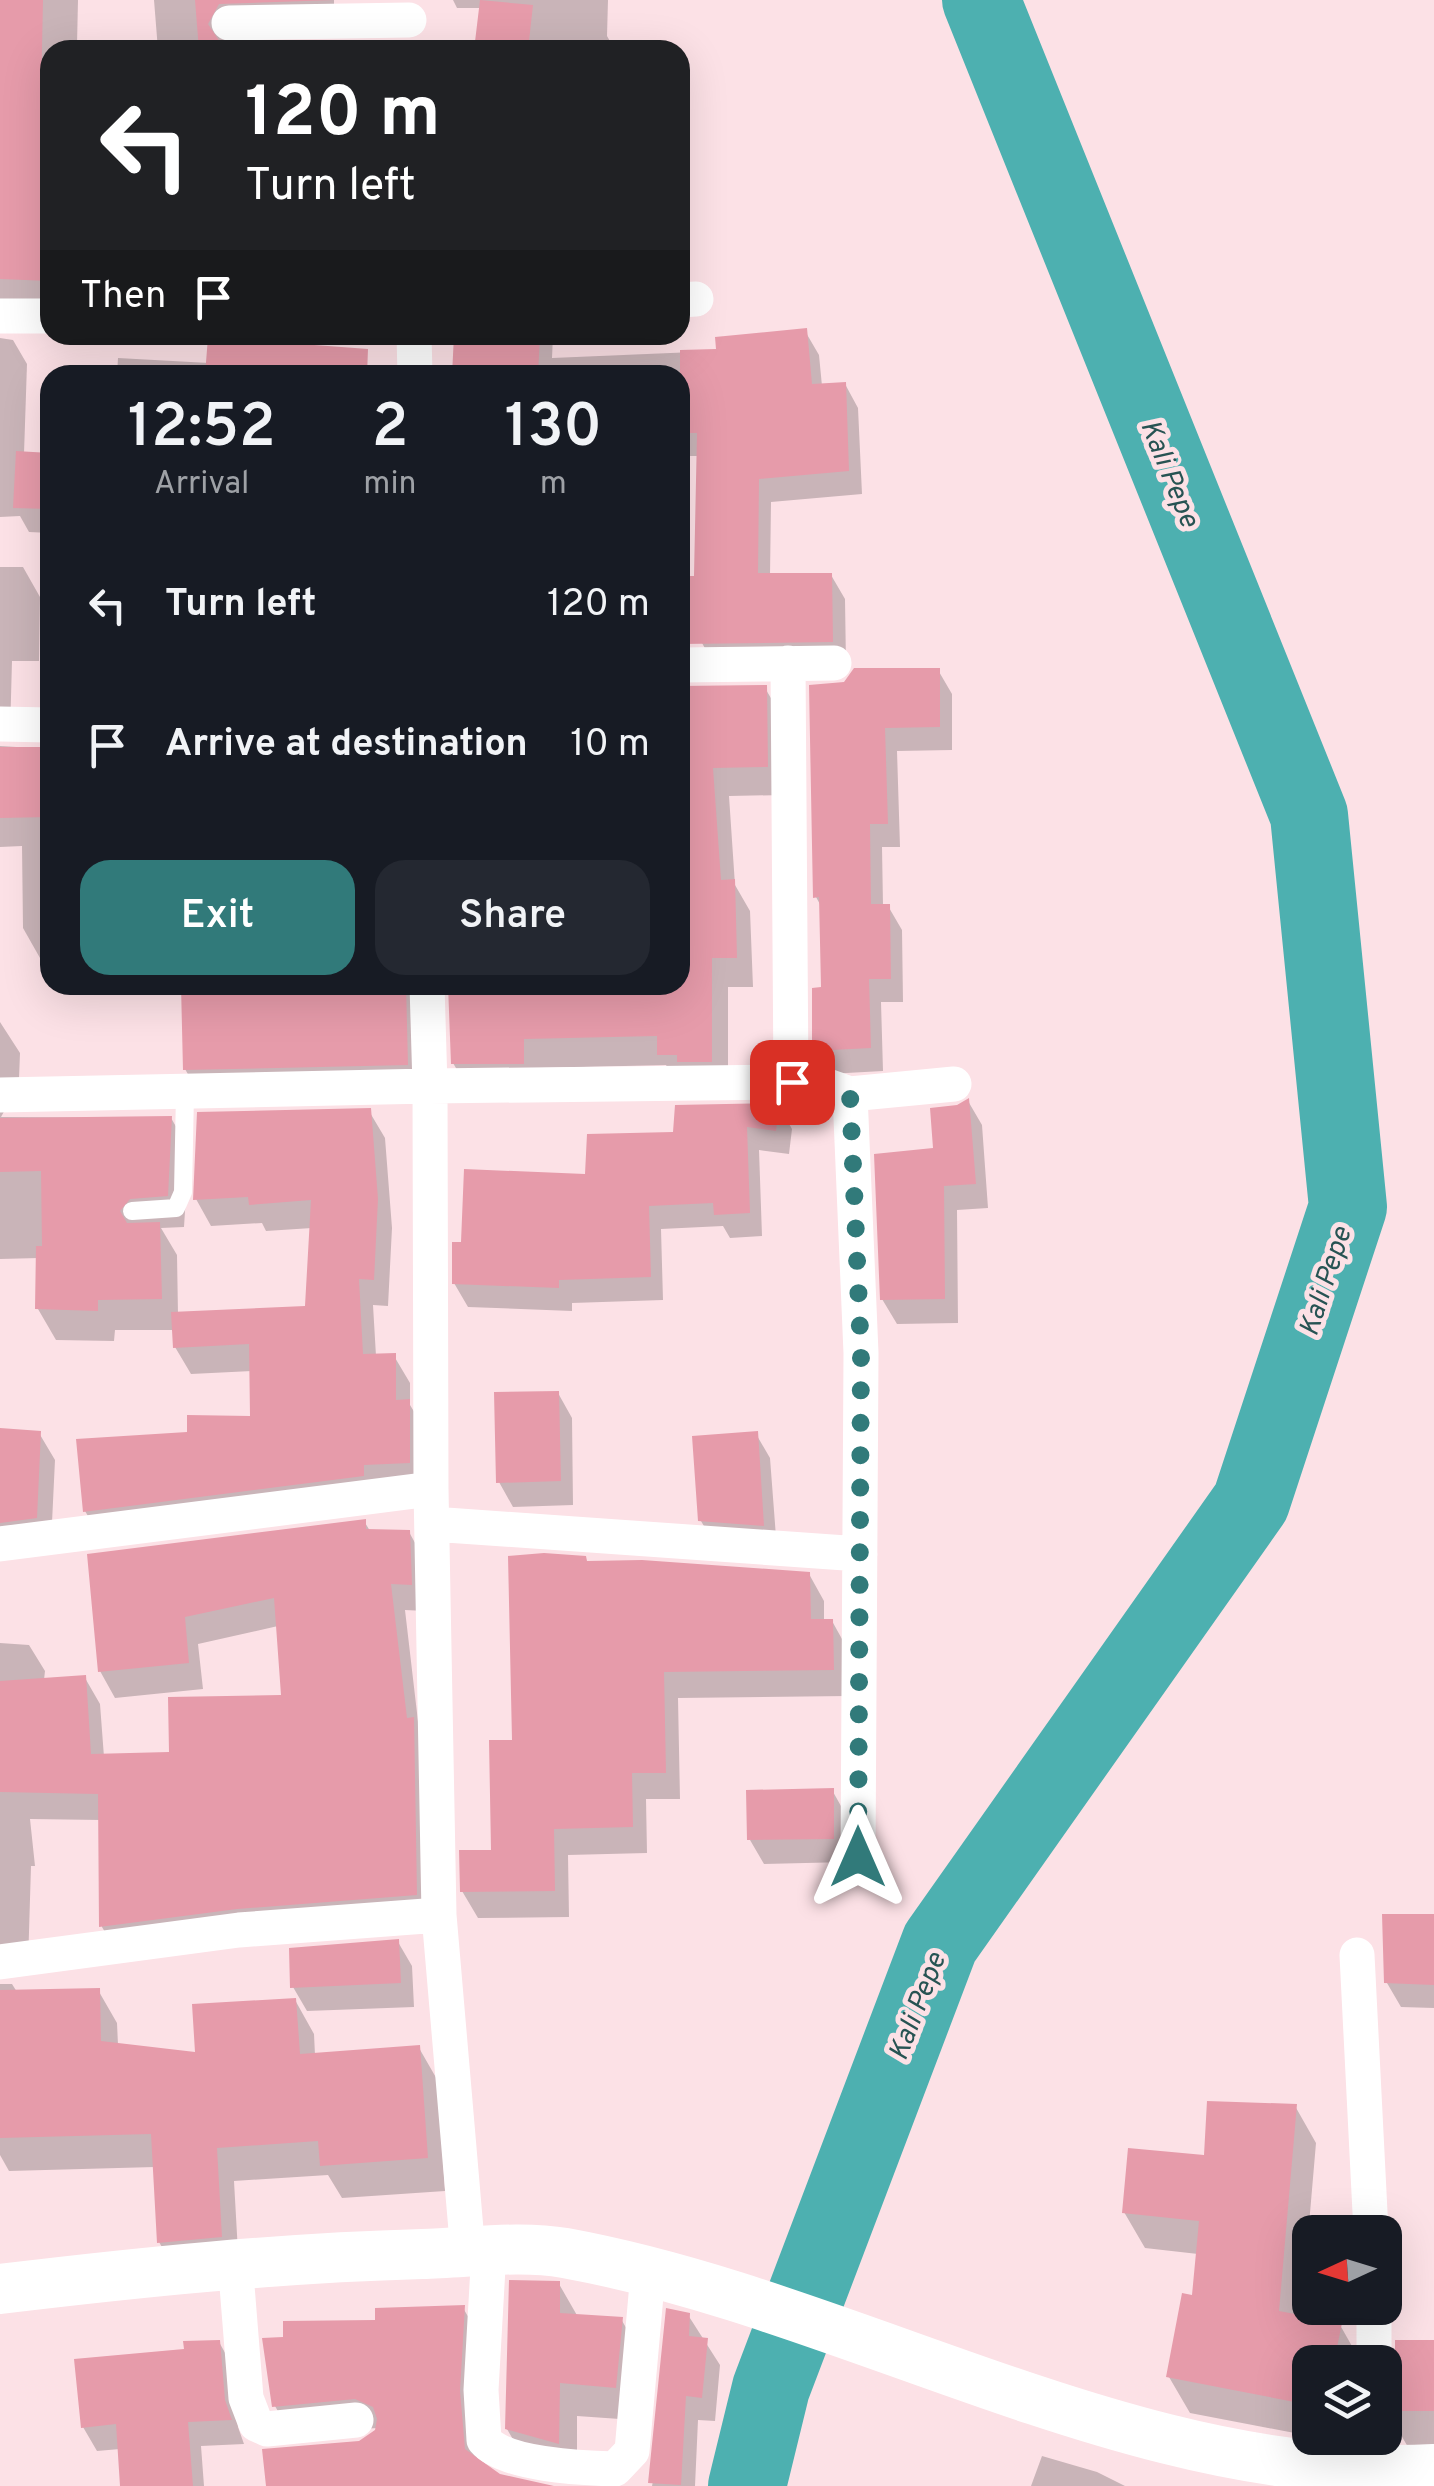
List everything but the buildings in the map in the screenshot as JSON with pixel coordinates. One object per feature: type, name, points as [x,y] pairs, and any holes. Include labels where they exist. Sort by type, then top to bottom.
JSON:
[{"type":"street","points":[[229,23],[409,23]]},
{"type":"street","points":[[0,316],[40,316]]},
{"type":"street","points":[[788,663],[792,1082]]},
{"type":"street","points":[[690,666],[834,663]]},
{"type":"street","points":[[0,724],[40,725]]},
{"type":"street","points":[[428,995],[439,1915],[478,2251],[484,2440],[499,2454],[615,2469],[632,2451],[648,2273]]},
{"type":"street","points":[[0,1095],[792,1082],[822,1084],[850,1094],[954,1084]]},
{"type":"street","points":[[850,1094],[861,1353],[858,1857]]},
{"type":"street","points":[[0,1544],[432,1489]]},
{"type":"street","points":[[432,1524],[860,1554]]},
{"type":"street","points":[[0,1962],[239,1930],[439,1915]]},
{"type":"street","points":[[1356,1955],[1371,2215]]},
{"type":"street","points":[[0,2290],[235,2261],[478,2251],[561,2252],[728,2297],[1108,2422],[1260,2462],[1374,2455],[1434,2470]]},
{"type":"street","points":[[235,2261],[246,2398],[256,2424],[267,2430],[356,2420]]},
{"type":"lane","points":[[132,1211],[176,1208],[183,1192],[185,1093]]},
{"type":"waterway","name":"Kali Pepe","points":[[747,2486],[771,2388],[940,1943],[1251,1502],[1348,1207],[1309,815],[981,0]]},
{"type":"route","points":[[792,1082],[822,1084],[850,1094],[861,1353],[858,1857]]}]
